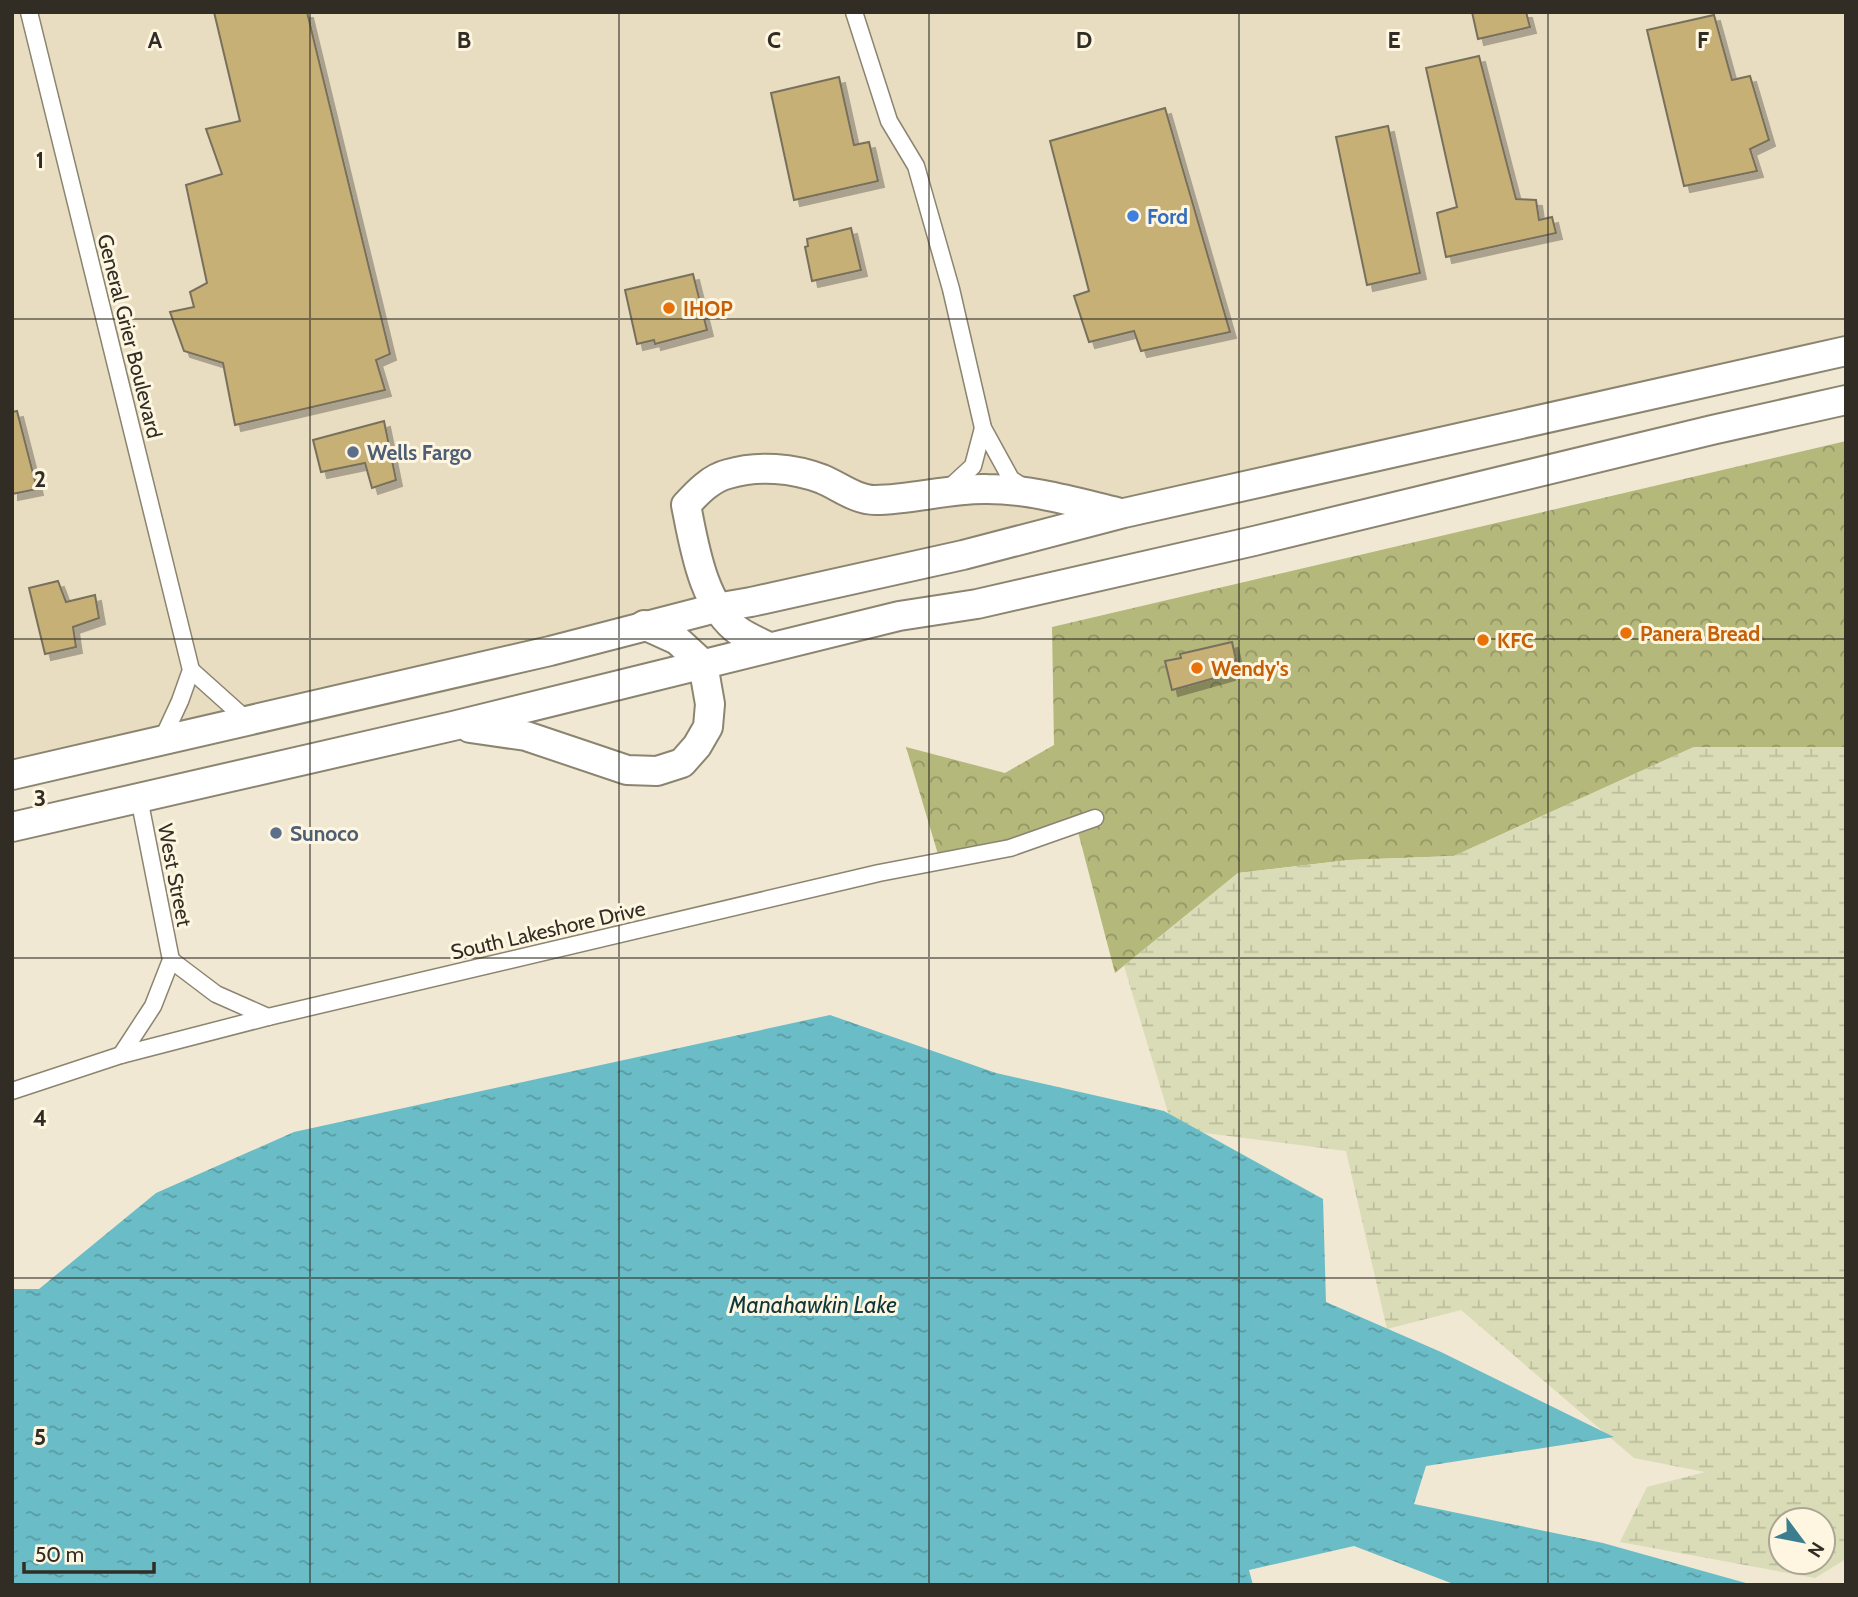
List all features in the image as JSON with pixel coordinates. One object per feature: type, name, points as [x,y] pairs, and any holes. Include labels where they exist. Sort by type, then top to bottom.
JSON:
[{"type":"highway","points":[[12,775],[550,651],[716,608],[954,558],[1124,513],[1846,351]]},
{"type":"highway","points":[[12,827],[453,726],[900,616],[977,604],[1254,541],[1846,400]]},
{"type":"highway","points":[[769,647],[738,631],[716,608],[697,559],[685,505],[702,487],[726,474],[772,468],[800,472],[824,480],[847,493],[873,501],[985,489],[1031,493],[1124,513]]},
{"type":"highway","points":[[453,726],[526,736],[627,770],[657,771],[682,763],[697,746],[708,727],[710,704],[703,664],[677,640],[644,625]]},
{"type":"street","name":"General Grier Boulevard","points":[[29,12],[191,670]]},
{"type":"street","points":[[854,12],[889,121],[916,166],[951,289],[983,428],[1011,479],[1031,493]]},
{"type":"street","points":[[942,494],[973,466],[983,428]]},
{"type":"street","points":[[161,742],[191,670],[249,722]]},
{"type":"street","name":"West Street","points":[[121,1055],[153,1006],[171,960],[139,797]]},
{"type":"street","name":"South Lakeshore Drive","points":[[12,1091],[121,1055],[268,1017],[879,873],[1010,848],[1095,818]]},
{"type":"street","name":"West Street","points":[[171,960],[216,994],[268,1017]]},
{"type":"shaded area","points":[[12,12],[1846,12],[1846,351],[12,775]]},
{"type":"green space","points":[[1846,441],[1846,747],[1694,747],[1454,856],[1349,860],[1238,873],[1115,973],[1077,828],[940,861],[906,747],[1005,773],[1054,745],[1052,627]]},
{"type":"green space","points":[[1694,747],[1846,747],[1846,1559],[1837,1565],[1837,1506],[1767,1506],[1767,1569],[1620,1542],[1647,1487],[1705,1472],[1634,1458],[1461,1310],[1387,1329],[1346,1151],[1173,1129],[1124,966],[1238,873],[1349,860],[1454,856]]},
{"type":"water","name":"Manahawkin Lake","points":[[830,1015],[996,1073],[1164,1111],[1323,1199],[1326,1302],[1441,1352],[1614,1437],[1426,1466],[1414,1504],[1603,1543],[1753,1585],[1456,1585],[1354,1546],[1249,1570],[1253,1585],[12,1585],[12,1289],[39,1289],[156,1193],[294,1132]]},
{"type":"building","points":[[214,12],[307,12],[390,354],[376,360],[385,390],[235,425],[223,363],[184,351],[170,312],[194,307],[190,292],[207,283],[186,185],[222,174],[206,129],[240,121]]},
{"type":"building","points":[[1472,12],[1526,12],[1530,27],[1478,39]]},
{"type":"building","points":[[1714,15],[1732,80],[1750,76],[1769,140],[1750,149],[1757,171],[1684,186],[1647,30]]},
{"type":"building","points":[[1479,56],[1516,199],[1536,200],[1539,220],[1552,217],[1556,233],[1446,257],[1437,213],[1457,207],[1426,68]]},
{"type":"building","points":[[839,77],[854,145],[869,142],[878,181],[794,200],[771,93]]},
{"type":"building","name":"Ford","points":[[1165,108],[1230,332],[1141,351],[1134,331],[1089,342],[1074,296],[1089,291],[1050,141]]},
{"type":"building","points":[[1388,126],[1420,273],[1367,285],[1336,137]]},
{"type":"building","points":[[851,228],[861,270],[812,281],[805,247],[808,246],[807,239]]},
{"type":"building","points":[[693,274],[707,330],[655,344],[654,340],[637,344],[625,290]]},
{"type":"building","points":[[17,411],[37,489],[12,494],[12,412]]},
{"type":"building","name":"Wells Fargo","points":[[384,421],[396,480],[372,488],[365,463],[321,472],[313,440]]},
{"type":"building","points":[[58,581],[66,602],[95,595],[99,618],[73,627],[76,647],[45,654],[29,588]]},
{"type":"building","name":"Wendy's","points":[[1232,642],[1236,660],[1227,662],[1229,674],[1172,690],[1165,661],[1181,658],[1180,654]]},
{"type":"place","name":"Ford","points":[[1133,216]]},
{"type":"place","name":"IHOP","points":[[669,308]]},
{"type":"place","name":"Wells Fargo","points":[[353,452]]},
{"type":"place","name":"Panera Bread","points":[[1626,633]]},
{"type":"place","name":"KFC","points":[[1483,640]]},
{"type":"place","name":"Wendy's","points":[[1197,668]]},
{"type":"place","name":"Sunoco","points":[[276,833]]}]
